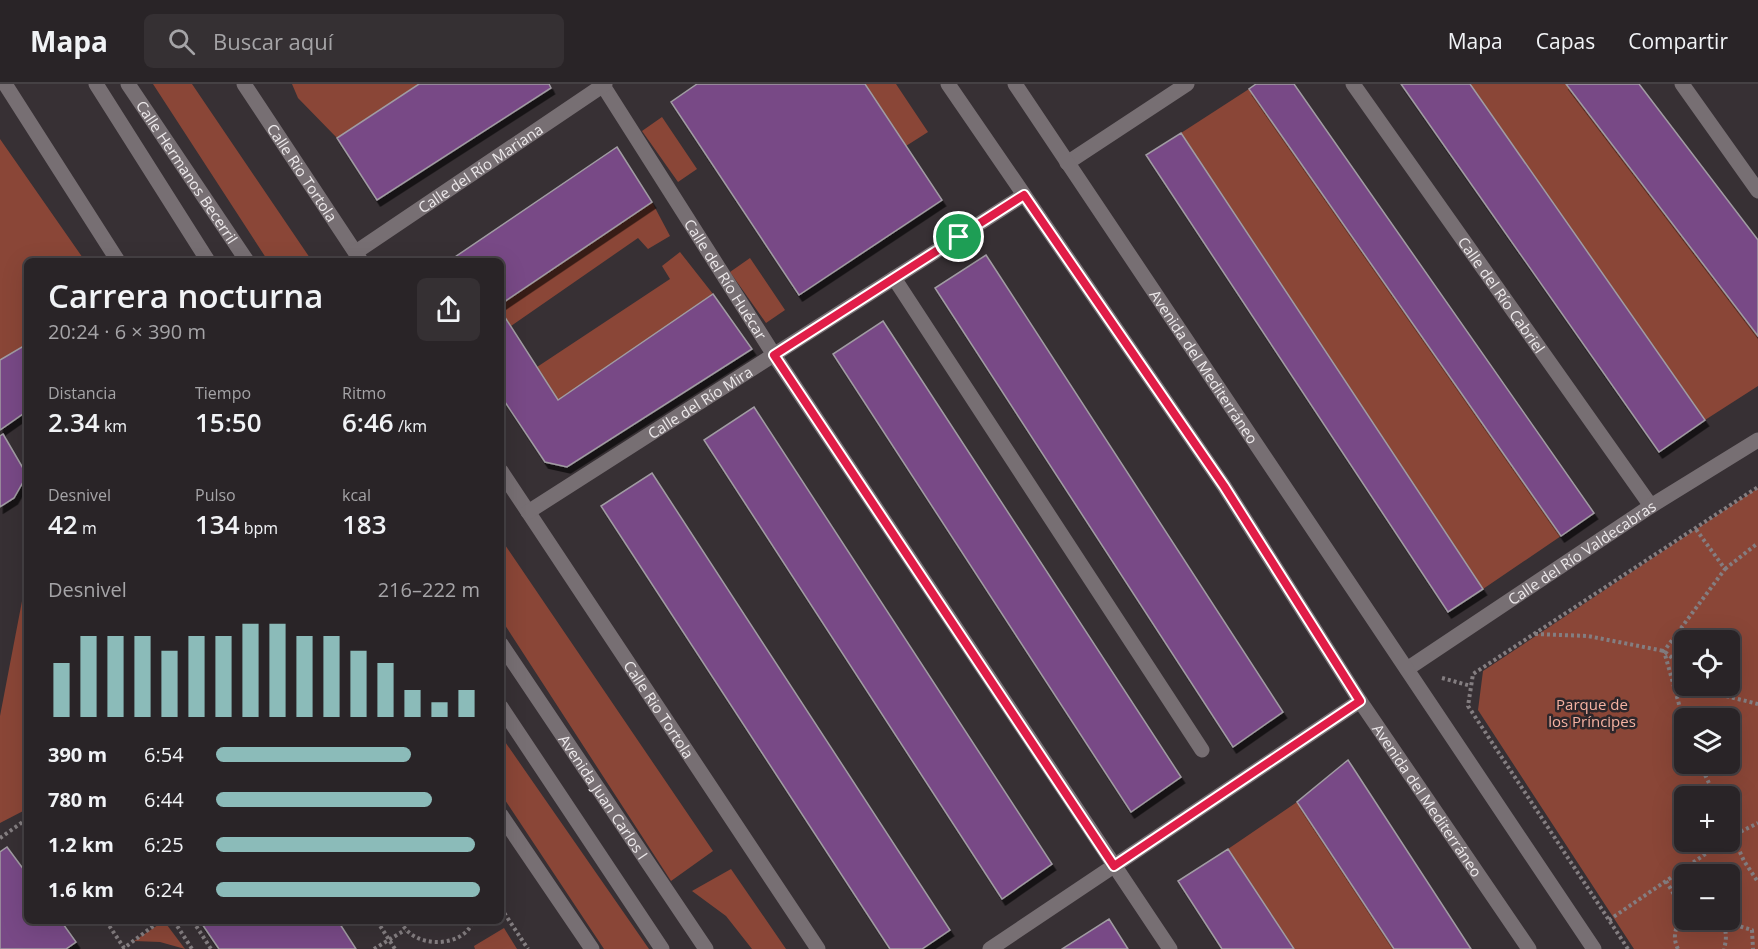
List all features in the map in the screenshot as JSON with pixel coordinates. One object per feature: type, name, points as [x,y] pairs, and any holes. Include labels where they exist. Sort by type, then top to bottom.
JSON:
[{"type":"street","points":[[5,84],[116,258]]},
{"type":"street","name":"Calle Hermanos Becerril","points":[[96,84],[206,258]]},
{"type":"street","name":"Calle Hermanos Becerril","points":[[128,84],[245,258]]},
{"type":"street","name":"Calle Rio Tortola","points":[[244,84],[358,257]]},
{"type":"street","name":"Calle del Río Mariana","points":[[358,257],[603,84]]},
{"type":"street","name":"Calle del Río Huécar","points":[[603,84],[774,355],[1170,949]]},
{"type":"street","name":"Avenida del Mediterráneo","points":[[948,84],[1224,486],[1360,701],[1529,949]]},
{"type":"street","name":"Avenida del Mediterráneo","points":[[1016,84],[1067,164],[1594,949]]},
{"type":"street","points":[[1067,164],[1187,84]]},
{"type":"street","name":"Calle del Río Cabriel","points":[[1353,84],[1651,506]]},
{"type":"street","points":[[1682,84],[1758,191]]},
{"type":"street","name":"Calle del Río Mira","points":[[528,512],[1024,195]]},
{"type":"street","points":[[894,278],[1202,750]]},
{"type":"street","name":"Calle del Río Valdecabras","points":[[1407,669],[1651,506],[1758,440]]},
{"type":"street","name":"Calle Rio Tortola","points":[[504,476],[818,949]]},
{"type":"street","name":"Avenida Juan Carlos I","points":[[504,648],[706,949]]},
{"type":"street","points":[[999,947],[1114,866],[1360,701]]},
{"type":"street","points":[[504,712],[662,949]]},
{"type":"street","points":[[504,819],[592,949]]},
{"type":"path","points":[[1628,949],[1468,706],[1473,674],[1758,487]]},
{"type":"path","points":[[1695,528],[1725,569]]},
{"type":"path","points":[[1664,651],[1725,569],[1758,543]]},
{"type":"path","points":[[1534,634],[1588,636],[1664,651],[1674,660]]},
{"type":"path","points":[[1664,651],[1680,708]]},
{"type":"path","points":[[1726,696],[1758,704]]},
{"type":"path","points":[[0,838],[24,821]]},
{"type":"path","points":[[1740,832],[1758,824]]},
{"type":"path","points":[[1609,920],[1708,852]]},
{"type":"path","points":[[1739,852],[1758,882]]},
{"type":"path","points":[[1666,881],[1674,894]]},
{"type":"path","points":[[504,913],[528,949]]},
{"type":"path","points":[[108,924],[124,949],[156,924]]},
{"type":"path","points":[[176,924],[192,949]]},
{"type":"path","points":[[195,924],[211,949]]},
{"type":"path","points":[[379,924],[395,949]]},
{"type":"path","points":[[402,924],[409,936],[418,944]]},
{"type":"path","points":[[456,944],[466,937],[472,924]]},
{"type":"path","points":[[1740,926],[1752,930],[1753,949]]},
{"type":"path","points":[[374,949],[405,930]]},
{"type":"path","points":[[1676,930],[1678,949]]},
{"type":"path","points":[[1724,949],[1725,930]]},
{"type":"green space","points":[[153,84],[192,84],[310,258],[266,258]]},
{"type":"green space","points":[[292,84],[419,84],[337,138],[298,98]]},
{"type":"green space","points":[[865,84],[896,84],[928,132],[906,146]]},
{"type":"green space","points":[[1470,84],[1566,84],[1758,336],[1758,386],[1705,420]]},
{"type":"green space","points":[[1249,89],[1561,536],[1483,589],[1181,133]]},
{"type":"green space","points":[[662,117],[697,169],[678,182],[642,131]]},
{"type":"green space","points":[[0,139],[83,258],[24,258],[24,347],[0,364]]},
{"type":"green space","points":[[652,202],[670,236],[648,249],[638,238],[511,326],[504,316],[504,302]]},
{"type":"green space","points":[[680,252],[713,294],[558,400],[537,367],[670,279],[662,266]]},
{"type":"green space","points":[[750,258],[785,310],[766,323],[730,272]]},
{"type":"green space","name":"Parque de los Príncipes","points":[[1758,488],[1758,949],[1634,949],[1478,710],[1483,671]]},
{"type":"green space","points":[[504,543],[713,851],[671,881],[504,624]]},
{"type":"green space","points":[[24,591],[24,811],[0,823],[0,716]]},
{"type":"green space","points":[[504,740],[649,949],[604,949],[504,799]]},
{"type":"green space","points":[[1297,802],[1394,949],[1294,949],[1228,849]]},
{"type":"green space","points":[[731,869],[786,949],[752,949],[726,916],[692,891]]},
{"type":"green space","points":[[160,924],[166,924],[185,949],[160,942],[134,941]]},
{"type":"green space","points":[[504,928],[517,949],[475,949],[474,946]]},
{"type":"building","points":[[419,84],[549,84],[551,88],[377,200],[337,138]]},
{"type":"building","points":[[697,84],[865,84],[942,200],[799,295],[671,102]]},
{"type":"building","points":[[1256,84],[1294,84],[1594,513],[1561,536],[1249,89]]},
{"type":"building","points":[[1401,84],[1470,84],[1705,420],[1659,452]]},
{"type":"building","points":[[1566,84],[1639,84],[1758,240],[1758,336]]},
{"type":"building","points":[[1181,133],[1483,589],[1448,612],[1146,155]]},
{"type":"building","points":[[617,147],[652,202],[504,302],[504,258],[453,258]]},
{"type":"building","points":[[986,255],[1283,712],[1233,747],[935,288]]},
{"type":"building","points":[[713,294],[752,349],[567,467],[545,462],[504,400],[504,316],[558,400]]},
{"type":"building","points":[[883,321],[1181,777],[1131,812],[833,354]]},
{"type":"building","points":[[24,346],[24,413],[0,430],[0,360]]},
{"type":"building","points":[[754,407],[1052,864],[1002,899],[704,440]]},
{"type":"building","points":[[3,434],[24,470],[24,480],[14,498],[0,507],[0,436]]},
{"type":"building","points":[[652,473],[950,930],[922,949],[890,949],[601,506]]},
{"type":"building","points":[[1348,760],[1471,949],[1394,949],[1297,802]]},
{"type":"building","points":[[7,847],[24,870],[24,924],[63,924],[76,942],[66,949],[0,949],[0,852]]},
{"type":"building","points":[[1228,849],[1294,949],[1222,949],[1178,881]]},
{"type":"building","points":[[1109,919],[1128,949],[1062,949]]},
{"type":"building","points":[[202,924],[340,924],[356,949],[219,949]]},
{"type":"route","points":[[1024,195],[1224,486],[1360,701],[1114,866],[774,355],[959,237],[1024,195]]}]
